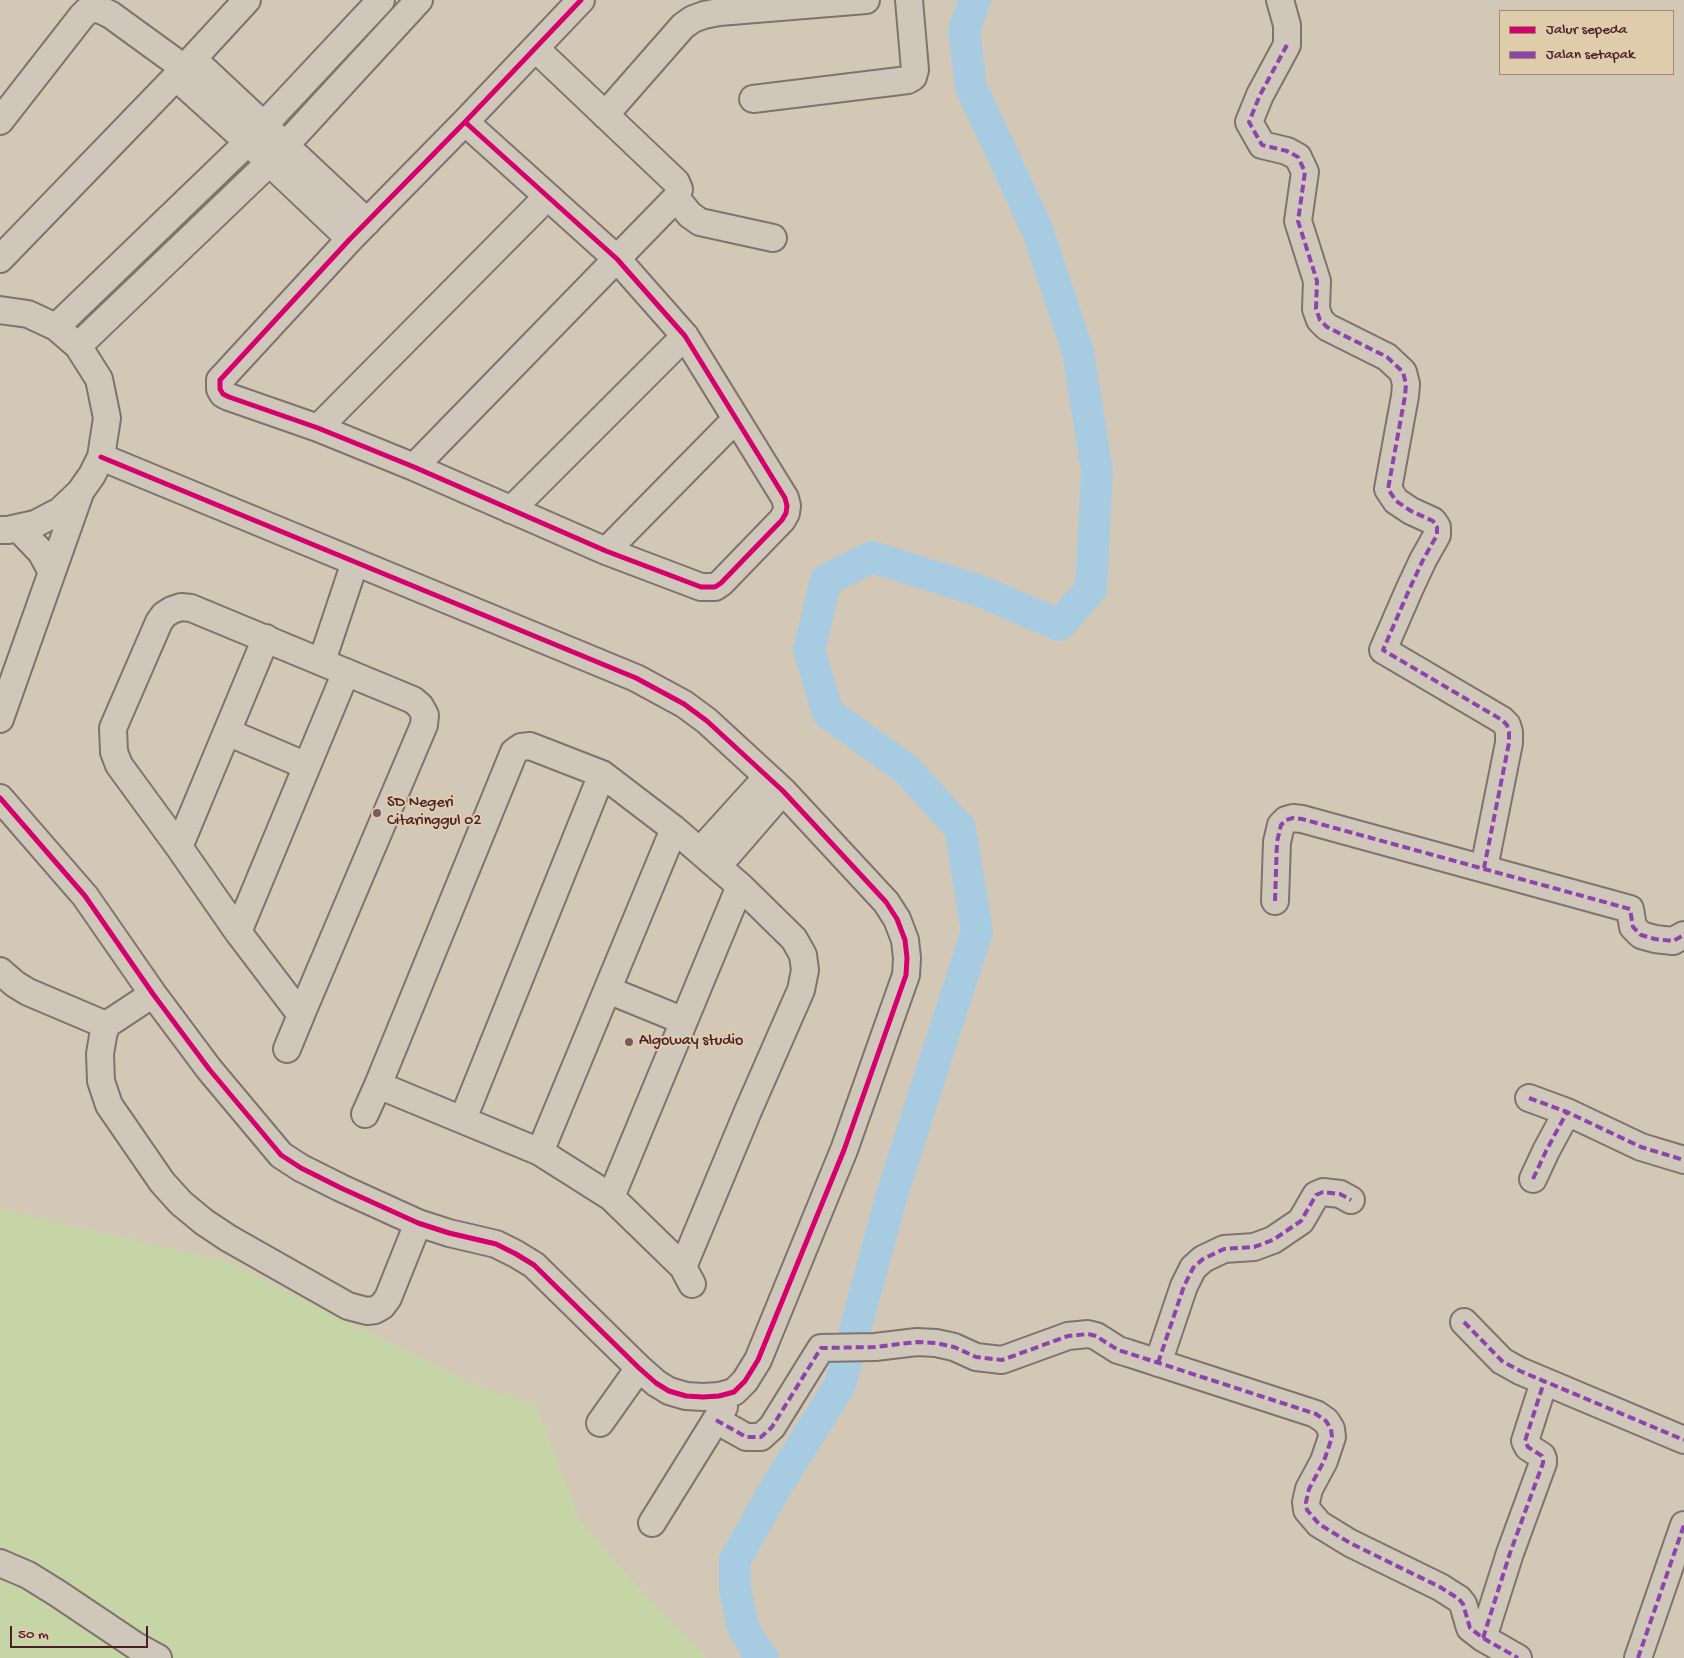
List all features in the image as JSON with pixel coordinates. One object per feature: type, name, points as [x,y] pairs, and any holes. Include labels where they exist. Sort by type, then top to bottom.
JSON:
[{"type":"street","points":[[0,259],[247,0]]},
{"type":"street","points":[[56,327],[256,134],[382,0]]},
{"type":"street","points":[[78,346],[278,154],[419,0]]},
{"type":"street","points":[[465,122],[617,259],[685,336],[785,498],[787,506],[782,520],[721,584],[715,587],[701,587],[606,551],[414,466],[318,428],[229,397],[223,394],[220,389],[220,380],[358,230],[536,49],[581,0]]},
{"type":"street","points":[[605,115],[682,26],[693,19],[719,12],[866,0]]},
{"type":"street","points":[[753,99],[913,78],[915,70],[909,0]]},
{"type":"street","points":[[1280,0],[1286,25],[1287,45],[1260,95],[1249,122],[1262,144],[1287,151],[1298,157],[1305,172],[1298,221],[1317,281],[1316,309],[1320,320],[1327,327],[1386,357],[1403,372],[1406,384],[1405,396],[1388,489],[1396,501],[1411,511],[1433,521],[1437,527],[1437,535],[1408,590],[1383,650],[1502,720],[1506,725],[1509,732],[1509,743],[1484,868]]},
{"type":"street","points":[[0,122],[82,16],[87,11],[104,5],[111,15],[184,68],[358,230]]},
{"type":"street","points":[[414,466],[676,198],[679,189],[676,182],[536,49]]},
{"type":"street","points":[[318,428],[547,197]]},
{"type":"street","points":[[676,198],[690,215],[700,222],[773,238]]},
{"type":"street","points":[[0,310],[28,314],[56,327],[78,346],[99,379],[107,418],[101,457],[92,476],[80,492],[60,511],[35,524],[9,529]]},
{"type":"street","points":[[511,510],[685,336]]},
{"type":"street","points":[[606,551],[736,419]]},
{"type":"street","points":[[101,457],[636,678],[684,704],[707,721],[775,784],[886,902],[897,919],[905,940],[906,975],[844,1150],[758,1360],[745,1381],[734,1392],[652,1523]]},
{"type":"street","points":[[0,719],[80,492]]},
{"type":"street","points":[[9,529],[41,552],[52,572]]},
{"type":"street","points":[[322,661],[356,562]]},
{"type":"street","points":[[287,1049],[424,725],[425,715],[420,706],[413,700],[266,638],[191,608],[181,607],[164,615],[159,622],[113,728],[114,752],[119,765],[180,848],[238,932],[301,1014]]},
{"type":"street","points":[[180,848],[266,638]]},
{"type":"street","points":[[238,932],[346,672]]},
{"type":"street","points":[[227,732],[307,766]]},
{"type":"street","points":[[365,1114],[514,752],[521,747],[530,746],[602,774],[709,858],[794,939],[803,955],[805,970],[801,990],[748,1112],[687,1275],[612,1197],[540,1152],[378,1085]]},
{"type":"street","points":[[463,1119],[602,774]]},
{"type":"street","points":[[709,858],[775,784]]},
{"type":"street","points":[[0,798],[85,896],[153,994],[209,1069],[280,1155],[341,1188],[418,1223],[449,1233],[496,1244],[534,1265],[639,1368],[656,1383],[669,1390],[686,1396],[703,1397],[719,1396],[734,1392]]},
{"type":"street","points":[[1275,900],[1278,832],[1286,820],[1302,818],[1630,909],[1633,927],[1640,934],[1655,939],[1673,942],[1684,935]]},
{"type":"street","points":[[540,1152],[674,829]]},
{"type":"street","points":[[612,1197],[740,886]]},
{"type":"street","points":[[0,971],[28,992],[106,1025]]},
{"type":"street","points":[[608,990],[684,1021]]},
{"type":"street","points":[[153,994],[106,1025],[101,1045],[101,1081],[109,1105],[162,1182],[181,1203],[204,1222],[348,1306],[367,1311],[382,1306],[388,1298],[418,1223]]},
{"type":"street","points":[[1528,1098],[1567,1112],[1641,1147],[1684,1160]]},
{"type":"street","points":[[1533,1179],[1567,1112]]},
{"type":"street","points":[[1158,1363],[1184,1286],[1193,1268],[1203,1258],[1224,1249],[1254,1247],[1273,1240],[1301,1221],[1316,1195],[1323,1192],[1340,1194],[1351,1200]]},
{"type":"street","points":[[1464,1322],[1502,1361],[1544,1382],[1684,1440]]},
{"type":"street","points":[[716,1420],[746,1437],[761,1437],[772,1427],[821,1348],[875,1347],[917,1342],[936,1343],[954,1347],[976,1357],[1002,1360],[1068,1336],[1088,1334],[1096,1336],[1118,1350],[1316,1414],[1326,1421],[1332,1429],[1332,1437],[1324,1461],[1309,1489],[1306,1502],[1307,1510],[1320,1524],[1350,1543],[1440,1587],[1459,1599],[1463,1604],[1470,1628],[1483,1638],[1518,1658]]},
{"type":"street","points":[[600,1423],[639,1368]]},
{"type":"street","points":[[1483,1638],[1510,1552],[1544,1459],[1528,1447],[1525,1441],[1544,1382]]},
{"type":"street","points":[[1638,1658],[1684,1525]]},
{"type":"street","points":[[0,1563],[28,1576],[57,1593],[136,1646],[158,1658]]},
{"type":"green space","points":[[0,1209],[229,1262],[465,1380],[536,1406],[580,1521],[649,1599],[707,1658],[0,1658]]},
{"type":"waterway","points":[[763,1658],[743,1628],[735,1588],[735,1560],[776,1487],[840,1385],[893,1191],[977,931],[960,828],[906,769],[828,713],[809,650],[826,580],[872,557],[980,591],[1059,625],[1091,589],[1097,471],[1078,352],[1037,229],[971,87],[964,30],[975,0]]},
{"type":"marked path","points":[[1287,45],[1260,95],[1249,122],[1262,145],[1287,151],[1298,157],[1305,172],[1298,221],[1317,281],[1316,309],[1320,320],[1327,327],[1387,357],[1403,372],[1406,384],[1405,396],[1388,489],[1396,501],[1411,511],[1433,521],[1437,527],[1437,535],[1423,560],[1383,650],[1502,720],[1507,725],[1509,732],[1509,743],[1484,868]]},
{"type":"marked path","points":[[1275,901],[1277,842],[1281,825],[1286,820],[1293,818],[1630,909],[1633,927],[1641,935],[1673,941],[1684,935]]},
{"type":"marked path","points":[[1529,1098],[1567,1112],[1641,1147],[1684,1160]]},
{"type":"marked path","points":[[1533,1179],[1567,1112]]},
{"type":"marked path","points":[[1158,1363],[1184,1286],[1193,1268],[1203,1259],[1224,1249],[1254,1247],[1273,1240],[1301,1221],[1316,1195],[1323,1192],[1340,1194],[1351,1200]]},
{"type":"marked path","points":[[1464,1322],[1502,1361],[1520,1371],[1684,1440]]},
{"type":"marked path","points":[[716,1420],[746,1437],[761,1437],[772,1427],[821,1348],[875,1347],[917,1342],[936,1343],[954,1347],[976,1357],[1002,1360],[1068,1336],[1088,1334],[1096,1336],[1118,1350],[1316,1414],[1326,1421],[1331,1429],[1332,1437],[1324,1461],[1309,1489],[1306,1502],[1307,1510],[1319,1524],[1350,1543],[1440,1587],[1459,1599],[1463,1604],[1470,1628],[1483,1638],[1518,1658]]},
{"type":"marked path","points":[[1483,1638],[1510,1553],[1543,1463],[1542,1456],[1528,1447],[1525,1441],[1544,1382]]},
{"type":"marked path","points":[[1638,1658],[1684,1525]]},
{"type":"cycle path","points":[[465,122],[617,259],[685,336],[785,498],[787,506],[782,520],[715,587],[701,587],[606,551],[414,467],[318,428],[229,397],[223,394],[220,389],[220,380],[350,239],[581,0]]},
{"type":"cycle path","points":[[0,798],[85,896],[153,994],[209,1069],[281,1155],[301,1168],[341,1188],[418,1223],[449,1233],[496,1244],[516,1254],[534,1265],[639,1368],[656,1383],[669,1391],[686,1396],[719,1396],[734,1392],[745,1381],[758,1360],[844,1150],[906,975],[905,940],[897,919],[886,902],[783,791],[707,721],[684,704],[636,678],[101,457]]},
{"type":"place","name":"SD Negeri Citaringgul 02","points":[[377,813]]},
{"type":"place","name":"Algoway studio","points":[[629,1042]]}]
